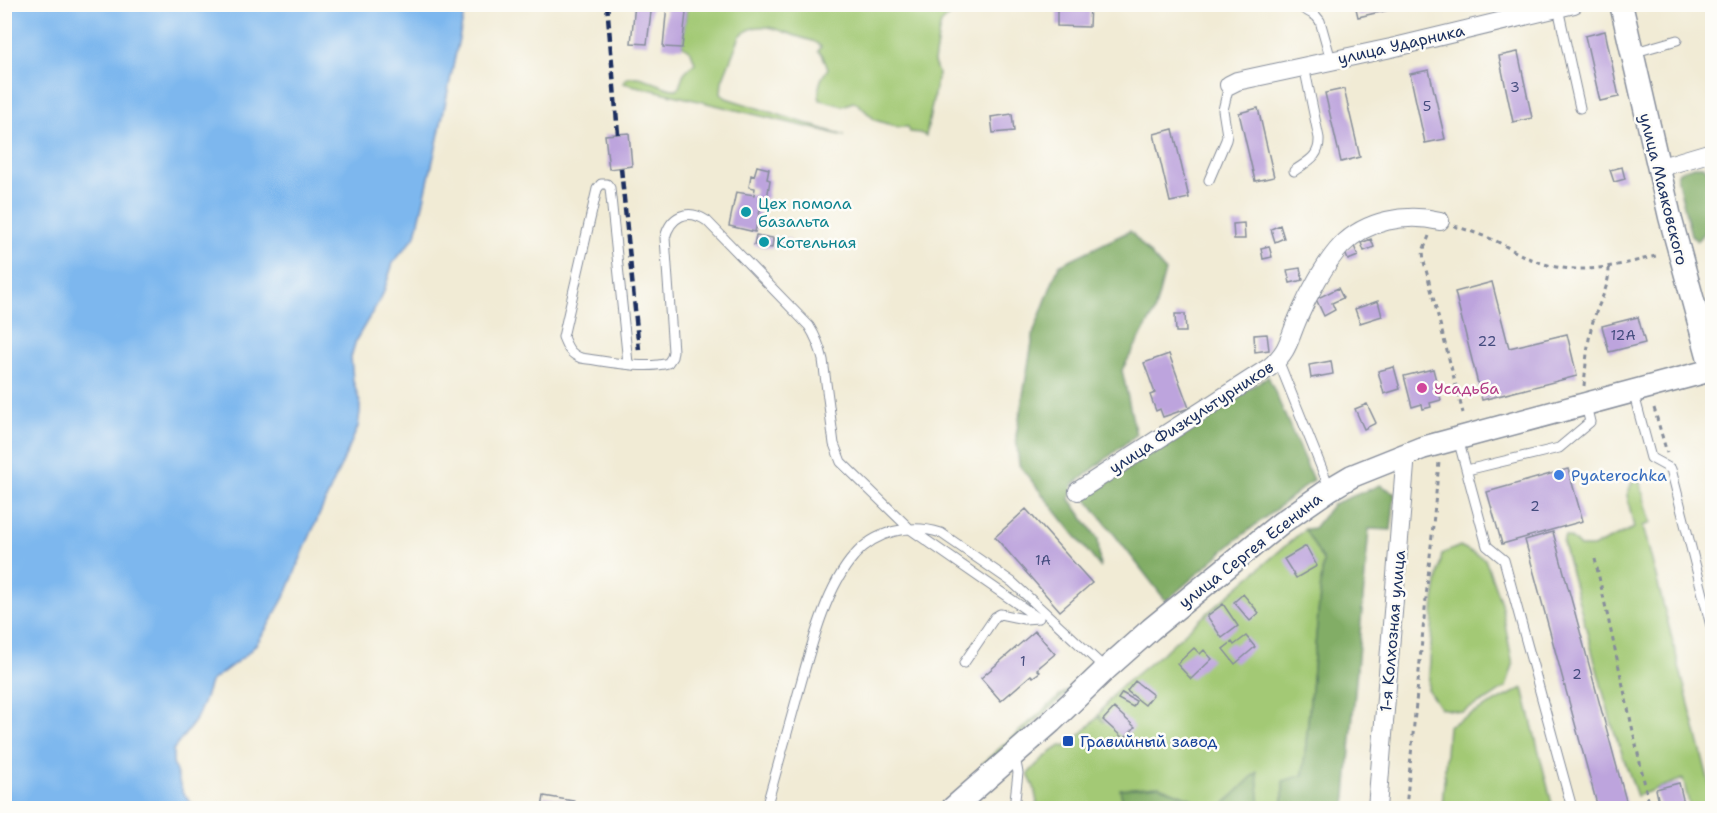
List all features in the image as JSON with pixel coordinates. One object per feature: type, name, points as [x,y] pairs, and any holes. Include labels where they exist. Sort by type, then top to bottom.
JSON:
[{"type":"street","name":"улица Маяковского","points":[[1621,4],[1670,217],[1712,371]]},
{"type":"street","name":"улица Ударника","points":[[1228,85],[1237,81],[1566,6]]},
{"type":"street","points":[[1658,168],[1713,152]]},
{"type":"street","name":"улица Физкультурников","points":[[1078,491],[1278,360],[1288,346],[1307,298],[1334,255],[1359,232],[1387,221],[1403,218],[1440,221]]},
{"type":"street","name":"улица Сергея Есенина","points":[[953,808],[1052,722],[1151,629],[1281,523],[1330,489],[1364,470],[1406,453],[1585,397],[1633,391],[1712,371]]},
{"type":"street","name":"1-я Колхозная улица","points":[[1377,808],[1406,453]]},
{"type":"lane","points":[[1295,4],[1316,16],[1320,21],[1331,60]]},
{"type":"lane","points":[[1566,6],[1580,108]]},
{"type":"lane","points":[[1632,53],[1677,40]]},
{"type":"lane","points":[[1294,171],[1317,153],[1320,147],[1304,66]]},
{"type":"lane","points":[[1209,180],[1227,135],[1223,110],[1228,85]]},
{"type":"lane","points":[[627,363],[610,188],[607,184],[602,184],[597,189],[563,337],[569,351],[581,358],[627,363],[660,365],[668,363],[673,351],[665,238],[668,227],[679,217],[685,214],[700,217],[809,326],[820,346],[834,444],[841,462],[910,529],[1042,616],[1106,669]]},
{"type":"lane","points":[[1278,360],[1330,489]]},
{"type":"lane","points":[[1633,391],[1651,458],[1671,469],[1713,630]]},
{"type":"lane","points":[[1467,470],[1558,448],[1590,422],[1585,397]]},
{"type":"lane","points":[[1458,437],[1487,546],[1504,560],[1572,808]]},
{"type":"lane","points":[[765,808],[813,641],[829,598],[843,571],[855,555],[879,536],[910,529],[941,533],[1011,582],[1042,616]]},
{"type":"lane","points":[[964,663],[995,617],[1000,614],[1024,620],[1042,616]]},
{"type":"lane","points":[[1014,754],[1018,773],[1014,808]]},
{"type":"path","points":[[1463,413],[1424,262],[1425,245],[1440,221],[1493,240],[1536,261],[1556,267],[1574,269],[1608,267],[1656,256]]},
{"type":"path","points":[[1585,397],[1590,335],[1593,320],[1607,288],[1608,267]]},
{"type":"path","points":[[1654,408],[1671,469]]},
{"type":"path","points":[[1406,808],[1439,457]]},
{"type":"path","points":[[1595,559],[1650,808]]},
{"type":"green space","points":[[929,4],[951,13],[941,24],[939,32],[934,62],[938,74],[926,136],[910,132],[908,127],[897,127],[875,120],[857,103],[853,102],[843,106],[820,100],[820,84],[828,69],[822,54],[818,51],[821,47],[812,40],[770,28],[755,28],[740,36],[722,81],[721,93],[726,98],[845,136],[623,83],[625,79],[638,77],[671,89],[678,89],[687,69],[695,63],[691,52],[682,45],[687,5]]},
{"type":"green space","points":[[1693,166],[1703,166],[1712,175],[1712,228],[1705,231],[1697,241],[1691,235],[1677,177],[1679,172]]},
{"type":"green space","points":[[1130,231],[1165,271],[1154,313],[1122,370],[1136,435],[1073,485],[1070,499],[1098,539],[1100,567],[1019,465],[1016,436],[1034,331],[1059,265]]},
{"type":"green space","points":[[1268,376],[1313,480],[1235,541],[1166,601],[1085,497]]},
{"type":"green space","points":[[1639,479],[1651,523],[1643,526],[1712,794],[1712,808],[1690,808],[1683,779],[1637,796],[1612,725],[1563,543],[1565,536],[1580,547],[1593,547],[1634,528],[1627,495],[1632,482]]},
{"type":"green space","points":[[1380,485],[1395,493],[1391,530],[1369,529],[1345,808],[1283,808],[1283,781],[1303,775],[1323,561],[1305,529],[1314,528],[1333,504]]},
{"type":"green space","points":[[1305,529],[1323,561],[1303,775],[1283,784],[1283,808],[1038,808],[1034,787],[1028,774],[1035,766],[1057,748],[1062,745],[1064,747],[1076,739],[1098,717],[1104,722],[1098,715],[1117,690]]},
{"type":"green space","points":[[1460,546],[1485,559],[1501,603],[1513,665],[1506,687],[1462,712],[1440,708],[1428,690],[1434,600],[1442,554]]},
{"type":"green space","points":[[1079,682],[985,767],[983,763]]},
{"type":"green space","points":[[1523,688],[1553,808],[1442,808],[1448,726]]},
{"type":"green space","points":[[1257,772],[1260,808],[1220,808]]},
{"type":"green space","points":[[1159,786],[1215,808],[1124,808],[1120,789]]},
{"type":"water","points":[[5,4],[466,5],[416,235],[393,263],[383,294],[356,340],[351,357],[353,381],[360,402],[358,427],[287,592],[268,626],[246,655],[210,682],[195,721],[173,750],[173,763],[183,793],[195,808],[5,808]]},
{"type":"building","points":[[635,4],[652,4],[647,44],[631,43]]},
{"type":"building","points":[[667,4],[687,4],[682,48],[663,47]]},
{"type":"building","points":[[1057,4],[1090,4],[1089,27],[1057,26]]},
{"type":"building","points":[[1355,4],[1409,4],[1410,5],[1358,17]]},
{"type":"building","points":[[1605,31],[1619,97],[1600,101],[1585,36]]},
{"type":"building","points":[[1518,52],[1532,118],[1513,122],[1499,56]]},
{"type":"building","points":[[1429,70],[1445,139],[1425,143],[1410,74]]},
{"type":"building","points":[[1344,89],[1360,157],[1341,162],[1325,93]]},
{"type":"building","points":[[1258,108],[1274,177],[1255,181],[1239,113]]},
{"type":"building","points":[[1012,114],[1014,131],[993,133],[991,117]]},
{"type":"building","points":[[1173,129],[1189,198],[1170,202],[1154,134]]},
{"type":"building","points":[[629,133],[632,166],[609,169],[605,135]]},
{"type":"building","name":"Цех помола базальта","points":[[757,166],[769,169],[767,179],[770,180],[767,199],[763,198],[755,232],[729,226],[736,192],[754,195],[755,188],[749,187],[751,175],[754,176]]},
{"type":"building","points":[[1622,167],[1625,179],[1614,182],[1610,170]]},
{"type":"building","points":[[1244,223],[1245,239],[1234,239],[1233,224]]},
{"type":"building","points":[[1280,225],[1284,238],[1275,242],[1271,229]]},
{"type":"building","name":"Котельная","points":[[756,235],[773,238],[772,248],[754,245]]},
{"type":"building","points":[[779,237],[790,239],[789,247],[777,245]]},
{"type":"building","points":[[1371,239],[1374,247],[1364,251],[1361,243]]},
{"type":"building","points":[[1269,246],[1272,257],[1263,259],[1261,248]]},
{"type":"building","points":[[1354,246],[1358,256],[1348,260],[1344,250]]},
{"type":"building","points":[[1300,268],[1303,280],[1290,283],[1287,270]]},
{"type":"building","points":[[1492,282],[1509,348],[1567,334],[1577,376],[1482,400],[1455,292]]},
{"type":"building","points":[[1338,288],[1343,298],[1332,303],[1335,310],[1324,316],[1316,299]]},
{"type":"building","points":[[1378,301],[1382,316],[1360,323],[1355,309]]},
{"type":"building","points":[[1175,314],[1185,314],[1186,332],[1176,332]]},
{"type":"building","points":[[1638,317],[1645,343],[1609,352],[1602,326]]},
{"type":"building","points":[[1267,334],[1269,350],[1255,352],[1254,335]]},
{"type":"building","points":[[1169,354],[1189,408],[1163,417],[1160,409],[1156,411],[1150,395],[1155,393],[1144,363]]},
{"type":"building","points":[[1331,361],[1333,374],[1311,378],[1309,365]]},
{"type":"building","points":[[1394,367],[1400,389],[1384,394],[1378,371]]},
{"type":"building","name":"Усадьба","points":[[1433,369],[1441,400],[1430,403],[1431,407],[1423,409],[1422,404],[1412,407],[1404,376]]},
{"type":"building","points":[[1367,404],[1376,423],[1364,429],[1355,409]]},
{"type":"building","points":[[1568,469],[1583,521],[1502,544],[1487,492]]},
{"type":"building","points":[[1026,509],[1092,583],[1060,611],[995,537]]},
{"type":"building","points":[[1553,532],[1628,808],[1598,808],[1525,540]]},
{"type":"building","points":[[1306,546],[1317,566],[1296,578],[1284,559]]},
{"type":"building","points":[[1243,594],[1259,613],[1250,621],[1234,602]]},
{"type":"building","points":[[1223,604],[1238,626],[1222,638],[1207,616]]},
{"type":"building","points":[[1035,631],[1055,654],[1037,669],[1040,672],[1033,677],[1031,675],[1001,701],[981,678]]},
{"type":"building","points":[[1246,636],[1255,647],[1235,664],[1223,649],[1232,642],[1234,645]]},
{"type":"building","points":[[1194,648],[1200,654],[1204,650],[1212,659],[1191,679],[1177,664]]},
{"type":"building","points":[[1135,681],[1153,695],[1145,705],[1127,691]]},
{"type":"building","points":[[1122,693],[1136,701],[1133,707],[1118,699]]},
{"type":"building","points":[[1114,708],[1135,727],[1124,739],[1103,720]]},
{"type":"building","points":[[1679,783],[1685,807],[1660,808],[1656,789]]},
{"type":"building","points":[[544,796],[574,801],[573,808],[542,808]]},
{"type":"railway","points":[[607,4],[618,134]]},
{"type":"railway","points":[[621,168],[639,350]]},
{"type":"place","name":"Цех помола базальта","points":[[746,212]]},
{"type":"place","name":"Котельная","points":[[764,242]]},
{"type":"place","name":"Усадьба","points":[[1422,388]]},
{"type":"place","name":"Pyaterochka","points":[[1559,475]]},
{"type":"place","name":"Гравийный завод","points":[[1068,741]]}]
